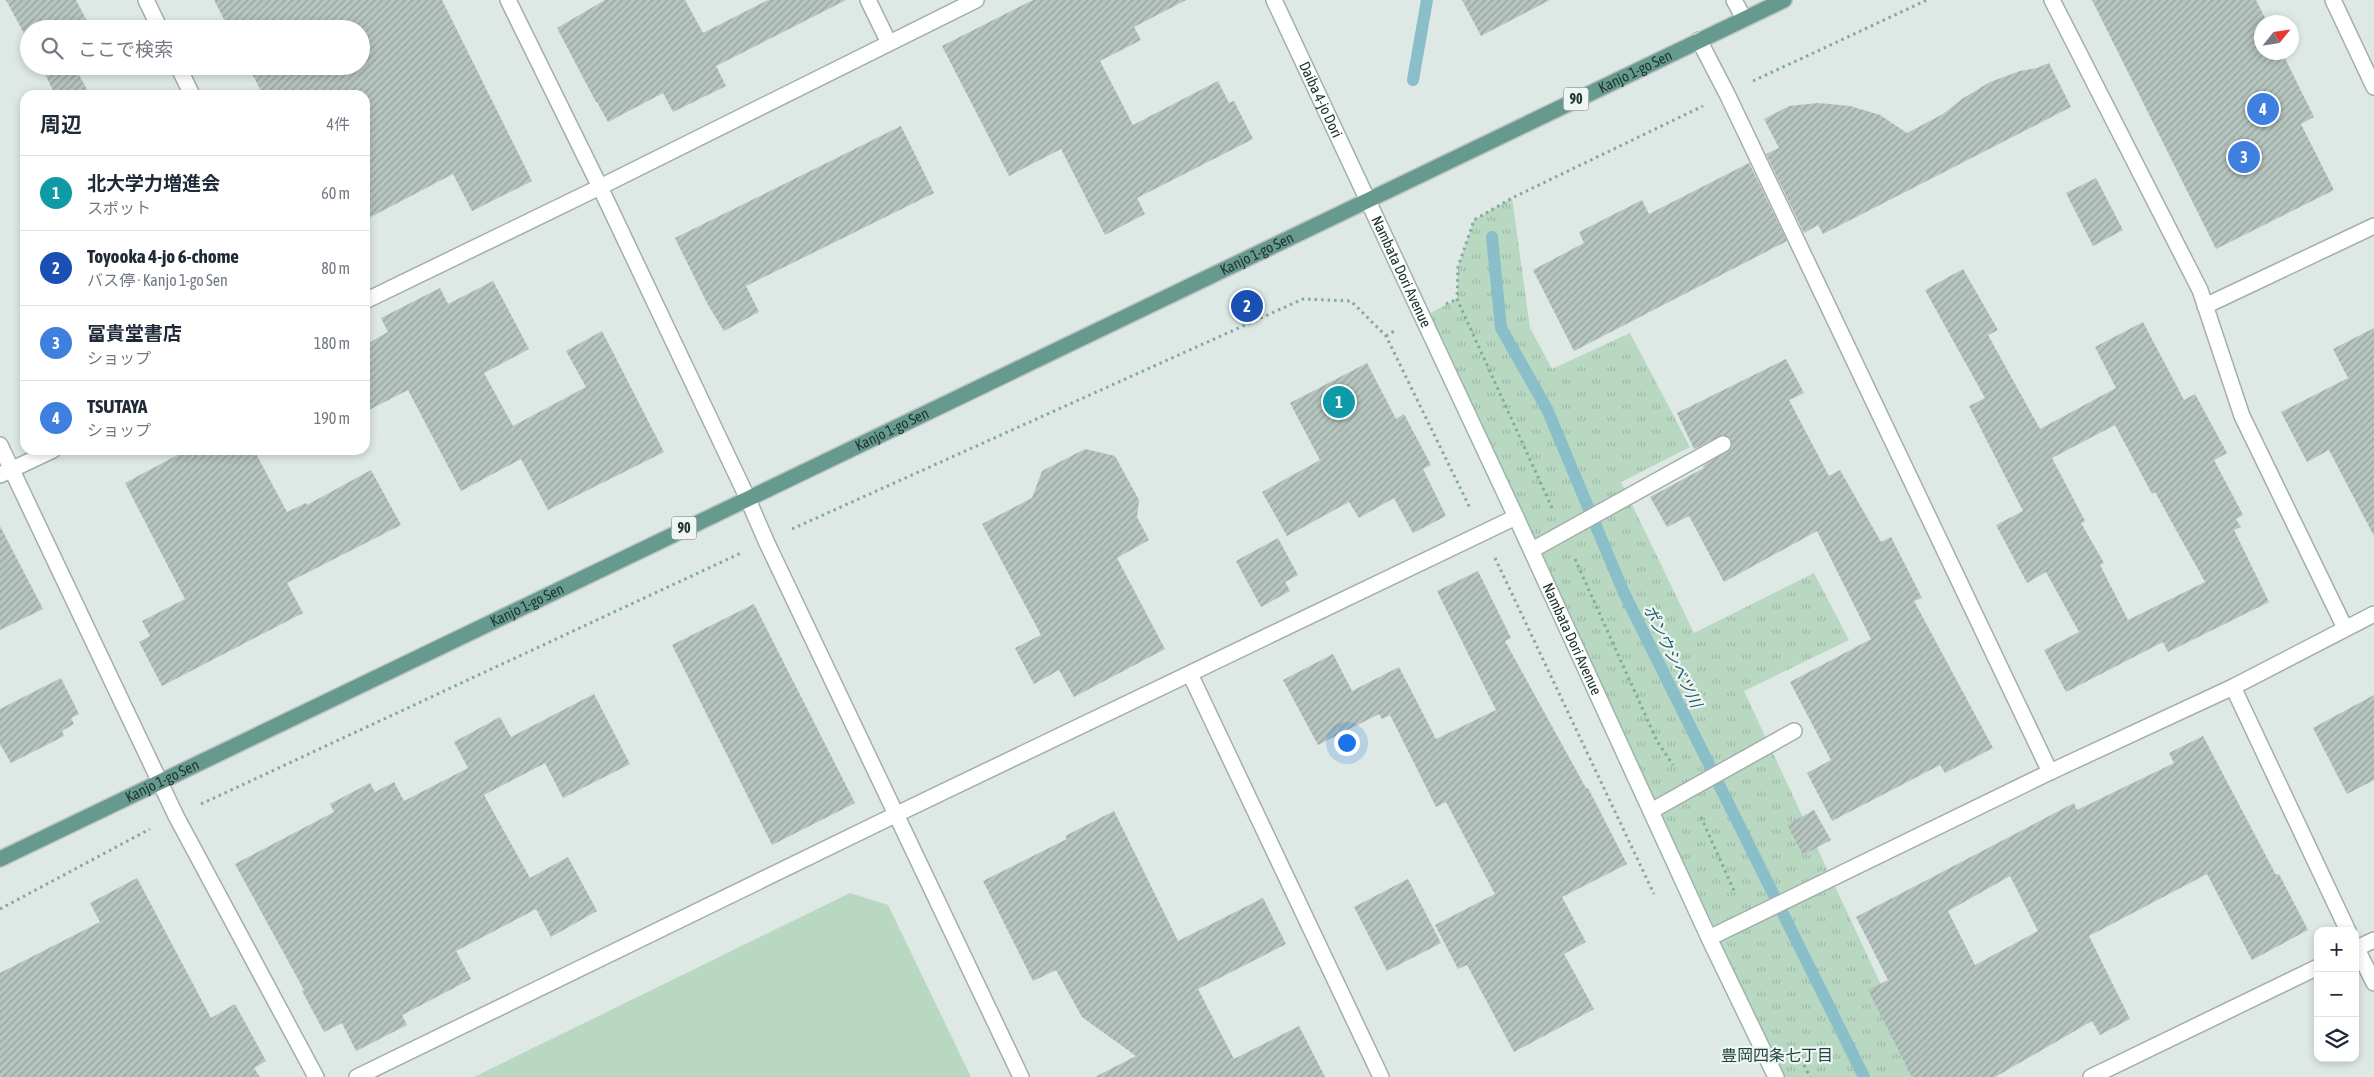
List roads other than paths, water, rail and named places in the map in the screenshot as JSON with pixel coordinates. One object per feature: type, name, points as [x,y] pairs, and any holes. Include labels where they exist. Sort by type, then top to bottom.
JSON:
[{"type":"main road","name":"Kanjo 1-go Sen","points":[[0,859],[747,497],[1784,0]]},
{"type":"street","points":[[146,0],[156,20]]},
{"type":"street","points":[[508,0],[600,187],[895,815],[1021,1077]]},
{"type":"street","points":[[868,0],[889,43]]},
{"type":"street","points":[[370,298],[600,187],[976,0]]},
{"type":"street","name":"Daiba 4-jo Dori","points":[[1274,0],[1368,200]]},
{"type":"street","points":[[1734,0],[1744,19]]},
{"type":"street","points":[[2052,0],[2200,290],[2242,416],[2345,628]]},
{"type":"street","points":[[2333,0],[2374,87]]},
{"type":"street","points":[[1699,40],[1727,94],[2050,772]]},
{"type":"street","points":[[182,75],[190,90]]},
{"type":"street","name":"Nambata Dori Avenue","points":[[1368,200],[1532,550],[1709,938],[1776,1077]]},
{"type":"street","points":[[2205,306],[2374,226]]},
{"type":"street","points":[[1532,550],[1723,444]]},
{"type":"street","points":[[0,445],[5,472],[176,816],[316,1077]]},
{"type":"street","points":[[5,472],[42,455]]},
{"type":"street","points":[[357,1077],[895,815],[1516,517]]},
{"type":"street","points":[[1709,938],[2050,772],[2233,687],[2374,614]]},
{"type":"street","points":[[1190,674],[1381,1077]]},
{"type":"street","points":[[2233,687],[2346,927]]},
{"type":"street","points":[[1651,811],[1794,731]]},
{"type":"street","points":[[2359,947],[2374,940]]},
{"type":"street","points":[[2359,954],[2374,983]]},
{"type":"street","points":[[2091,1077],[2314,969]]},
{"type":"waterway","name":"ポンウシベツ川","points":[[1413,80],[1427,0]]},
{"type":"waterway","name":"ポンウシベツ川","points":[[1492,237],[1501,328],[1547,409],[1624,593],[1864,1077]]},
{"type":"place","name":"TSUTAYA","points":[[2263,109]]},
{"type":"place","name":"冨貴堂書店","points":[[2244,157]]},
{"type":"place","name":"Toyooka 4-jo 6-chome","points":[[1247,306]]},
{"type":"place","name":"北大学力増進会","points":[[1339,402]]},
{"type":"district","name":"豊岡四条七丁目","points":[[1777,1055]]}]
